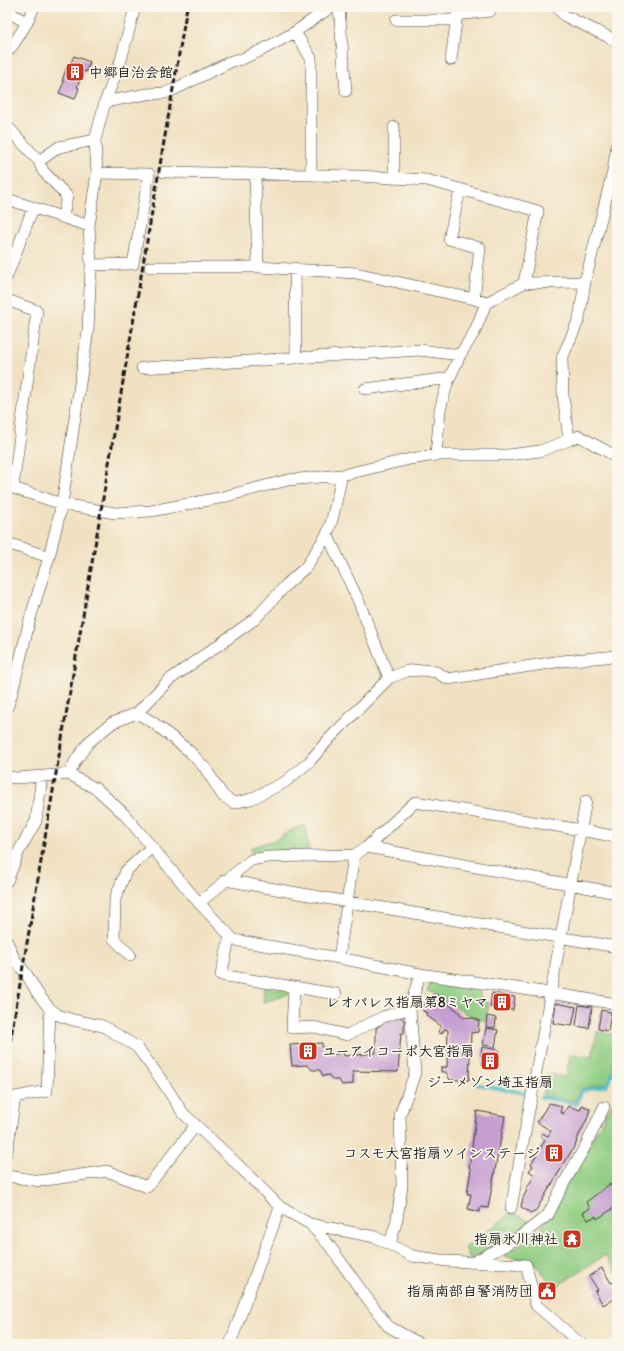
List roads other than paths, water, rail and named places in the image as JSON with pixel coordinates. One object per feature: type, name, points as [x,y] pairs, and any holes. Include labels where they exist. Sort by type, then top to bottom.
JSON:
[{"type":"street","points":[[7,52],[13,46],[27,23],[34,7]]},
{"type":"street","points":[[7,708],[30,619],[50,557],[62,504],[88,330],[91,265],[89,226],[97,174],[95,140],[105,102],[121,60],[135,7]]},
{"type":"street","points":[[105,102],[147,94],[165,93],[232,61],[242,59],[262,50],[295,32],[331,7]]},
{"type":"street","points":[[339,7],[346,91]]},
{"type":"street","points":[[557,7],[565,16],[617,42]]},
{"type":"street","points":[[7,11],[27,23]]},
{"type":"street","points":[[396,20],[490,11]]},
{"type":"street","points":[[451,60],[457,14]]},
{"type":"street","points":[[295,32],[311,58],[311,175]]},
{"type":"street","points":[[7,126],[39,161],[43,171],[68,196],[63,217]]},
{"type":"street","points":[[394,127],[394,178]]},
{"type":"street","points":[[39,161],[59,147],[95,140]]},
{"type":"street","points":[[570,440],[562,395],[562,358],[579,319],[586,282],[613,171],[617,145]]},
{"type":"street","points":[[164,172],[311,175],[427,180],[538,210],[524,283]]},
{"type":"street","points":[[91,265],[133,264],[149,174],[97,174]]},
{"type":"street","points":[[255,174],[258,267]]},
{"type":"street","points":[[460,190],[449,239],[480,248],[474,299]]},
{"type":"street","points":[[7,199],[89,226]]},
{"type":"street","points":[[8,269],[33,208]]},
{"type":"street","points":[[150,267],[294,268],[356,273],[486,303]]},
{"type":"street","points":[[294,268],[296,358]]},
{"type":"street","points":[[436,455],[440,410],[447,384],[460,355],[476,331],[486,303],[524,283],[586,282]]},
{"type":"street","points":[[7,300],[37,311],[10,486],[62,504],[115,513],[151,511],[219,498],[288,480],[342,475],[410,459],[436,455],[508,455],[540,451],[579,436],[617,458]]},
{"type":"street","points":[[142,368],[420,350],[460,355]]},
{"type":"street","points":[[365,389],[450,378]]},
{"type":"street","points":[[69,774],[76,760],[89,742],[112,723],[137,712],[169,680],[255,619],[287,584],[306,566],[327,534],[332,520],[342,475]]},
{"type":"street","points":[[327,534],[358,602],[389,678]]},
{"type":"street","points":[[7,543],[50,557]]},
{"type":"street","points":[[137,712],[154,723],[189,751],[205,768],[223,796],[234,803],[251,800],[285,782],[309,762],[329,739],[389,678],[407,671],[424,670],[436,672],[448,679],[562,661],[617,656]]},
{"type":"street","points":[[7,777],[17,778],[69,774],[98,790],[124,814],[199,902],[234,940],[420,974],[617,1004]]},
{"type":"street","points":[[7,881],[19,851],[36,821],[42,776]]},
{"type":"street","points":[[199,902],[251,860],[268,857],[354,855],[367,847],[415,802],[617,837]]},
{"type":"street","points":[[511,1208],[586,802]]},
{"type":"street","points":[[130,955],[114,939],[115,899],[126,871],[152,847]]},
{"type":"street","points":[[367,847],[617,893]]},
{"type":"street","points":[[339,958],[354,855]]},
{"type":"street","points":[[225,880],[617,947]]},
{"type":"street","points":[[230,936],[221,976],[336,994]]},
{"type":"street","points":[[7,942],[15,960],[50,1009],[58,1015],[73,1020],[103,1026],[137,1047],[183,1113],[280,1207],[310,1224],[330,1245],[388,1326],[420,1344]]},
{"type":"street","points":[[390,1244],[397,1219],[402,1186],[400,1115],[415,1073],[410,1008],[420,974]]},
{"type":"street","points":[[294,987],[292,1028],[314,1027],[347,1035],[383,1017],[410,1008]]},
{"type":"street","points":[[7,1152],[14,1097],[48,1091],[50,1009]]},
{"type":"street","points":[[474,1262],[518,1238],[548,1215],[586,1145],[604,1108]]},
{"type":"street","points":[[7,1176],[40,1181],[107,1171],[147,1187],[196,1125]]},
{"type":"street","points":[[230,1344],[280,1207]]},
{"type":"street","points":[[310,1224],[375,1237],[412,1256],[447,1261],[526,1265],[536,1305],[581,1344]]},
{"type":"waterway","points":[[541,1097],[576,1104],[582,1091],[607,1085],[617,1065]]},
{"type":"waterway","points":[[475,1084],[529,1094]]},
{"type":"railway","points":[[7,1060],[187,7]]},
{"type":"place","name":"中郷自治会館","points":[[75,72]]},
{"type":"place","name":"レオパレス指扇第8ミヤマ","points":[[502,1002]]},
{"type":"place","name":"ユーアイコーポ大宮指扇","points":[[308,1051]]},
{"type":"place","name":"ジーメゾン埼玉指扇","points":[[490,1061]]},
{"type":"place","name":"コスモ大宮指扇ツインステージ","points":[[554,1153]]},
{"type":"place","name":"指扇氷川神社","points":[[572,1239]]},
{"type":"place","name":"指扇南部自警消防団","points":[[547,1291]]}]
